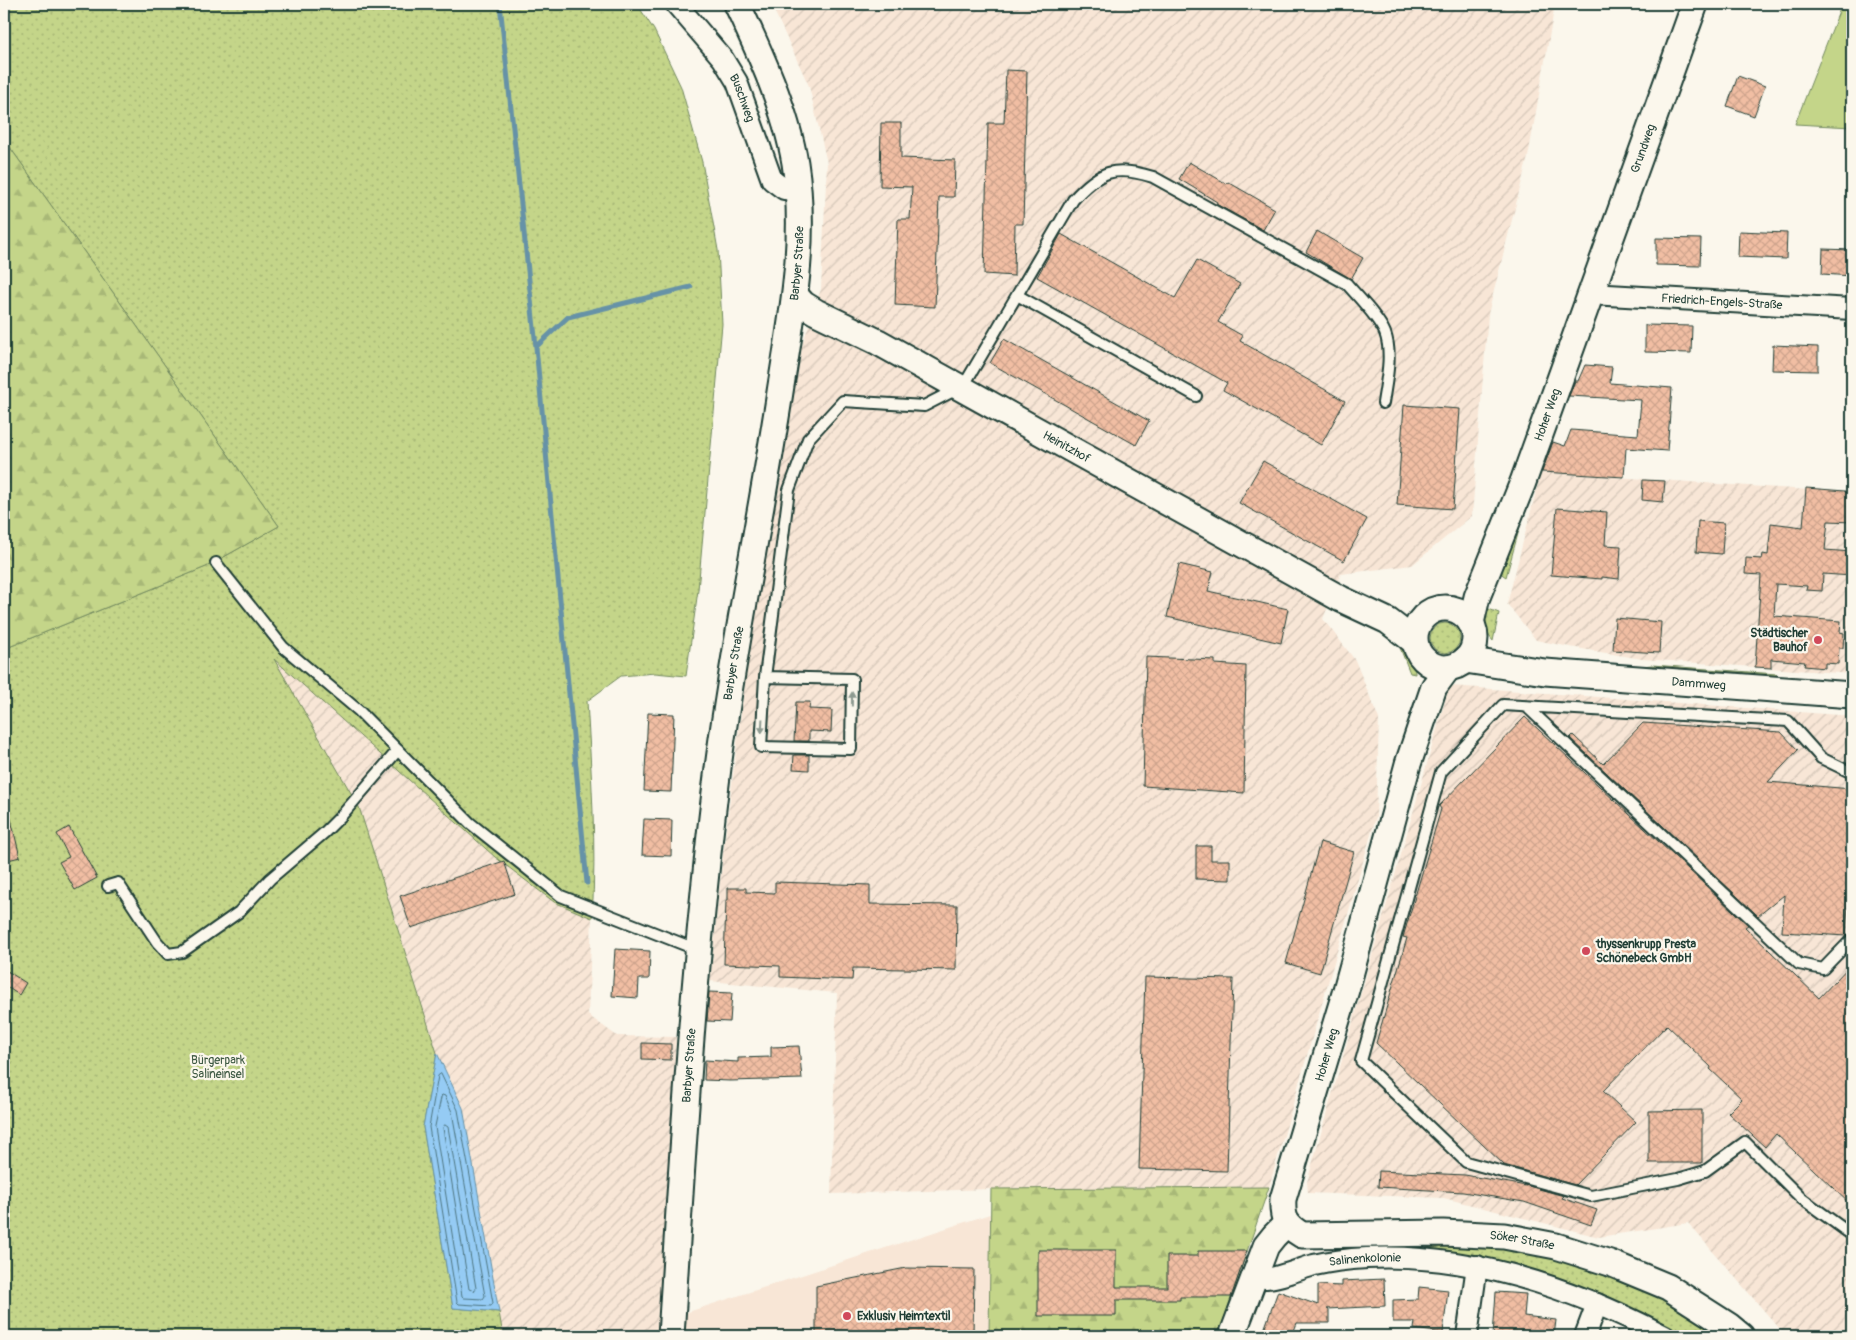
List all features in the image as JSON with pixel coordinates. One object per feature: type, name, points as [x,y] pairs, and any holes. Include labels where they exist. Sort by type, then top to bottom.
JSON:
[{"type":"street","name":"Buschweg","points":[[676,4],[723,59],[737,82],[772,180],[784,189],[798,190]]},
{"type":"street","name":"Barbyer Straße","points":[[671,1336],[698,950],[707,854],[726,706],[772,442],[795,295],[800,225],[794,160],[775,93],[737,4]]},
{"type":"street","name":"Grundweg","points":[[1591,294],[1695,4]]},
{"type":"street","name":"Friedrich-Engels-Straße","points":[[1591,294],[1852,308]]},
{"type":"street","name":"Hoher Weg","points":[[1473,628],[1477,598],[1523,482],[1591,294]]},
{"type":"street","name":"Heinitzhof","points":[[795,295],[803,304],[816,312],[878,342],[1341,599],[1388,621],[1418,649]]},
{"type":"street","name":"Hoher Weg","points":[[1436,610],[1462,592],[1502,535]]},
{"type":"street","name":"Heinitzhof","points":[[1341,599],[1397,612],[1436,610]]},
{"type":"street","points":[[1436,610],[1456,610],[1465,615],[1473,628],[1475,643],[1471,652],[1457,664],[1438,668],[1429,664],[1418,649],[1417,625],[1436,610]]},
{"type":"street","name":"Dammweg","points":[[1473,628],[1495,649],[1545,672]]},
{"type":"street","name":"Hoher Weg","points":[[1408,764],[1408,727],[1420,678],[1418,649]]},
{"type":"street","name":"Hoher Weg","points":[[1287,1224],[1282,1212],[1283,1199],[1346,990],[1408,764],[1434,687],[1457,664]]},
{"type":"street","name":"Dammweg","points":[[1457,664],[1852,695]]},
{"type":"street","points":[[1232,1336],[1266,1246],[1287,1224]]},
{"type":"street","name":"Söker Straße","points":[[1287,1224],[1302,1235],[1461,1234],[1504,1236],[1556,1246],[1610,1263],[1668,1287],[1741,1336]]},
{"type":"street","name":"Salinenkolonie","points":[[1256,1274],[1268,1278],[1315,1265],[1368,1258],[1435,1260],[1477,1266],[1526,1278],[1597,1304],[1665,1336]]},
{"type":"street","points":[[1468,1336],[1477,1266]]},
{"type":"street","points":[[1585,1336],[1597,1304]]},
{"type":"lane","points":[[765,677],[852,679],[851,749],[761,747],[765,677],[789,490],[808,439],[843,401],[924,406],[959,388],[967,380],[1073,200],[1088,183],[1109,172],[1133,171],[1153,177],[1347,284],[1369,309],[1385,334],[1390,361],[1384,403]]},
{"type":"lane","points":[[1018,295],[1196,396]]},
{"type":"lane","points":[[216,563],[283,646],[359,711],[470,823],[561,896],[698,950]]},
{"type":"lane","points":[[1852,773],[1821,758],[1788,721],[1503,705],[1441,772],[1361,1061],[1466,1162],[1591,1196],[1678,1179],[1706,1171],[1745,1142],[1801,1198],[1852,1235]]},
{"type":"lane","points":[[1528,707],[1800,964],[1823,970],[1852,939]]},
{"type":"lane","points":[[108,886],[118,883],[157,942],[168,954],[182,952],[239,912],[270,879],[324,833],[398,750]]},
{"type":"shaded area","points":[[771,4],[1555,4],[1528,157],[1488,314],[1472,516],[1412,565],[1341,574],[1323,619],[1355,660],[1379,719],[1376,817],[1269,1187],[991,1189],[831,1194],[837,993],[710,981],[723,854],[750,643],[799,354],[821,289],[827,163],[809,86]]},
{"type":"shaded area","points":[[1541,472],[1852,493],[1852,674],[1642,659],[1536,640],[1507,604]]},
{"type":"shaded area","points":[[272,657],[495,857],[554,902],[592,918],[588,1015],[617,1036],[676,1037],[661,1336],[503,1336],[463,1108],[437,1053],[359,807]]},
{"type":"shaded area","points":[[1449,687],[1852,716],[1852,1336],[1786,1336],[1688,1223],[1599,1237],[1444,1198],[1308,1193],[1307,1182]]},
{"type":"shaded area","points":[[990,1214],[989,1336],[683,1336],[685,1313]]},
{"type":"green space","name":"Bürgerpark Salineinsel","points":[[4,4],[637,4],[654,30],[681,87],[702,162],[718,250],[722,324],[698,590],[686,676],[655,673],[621,676],[587,701],[594,836],[592,918],[554,902],[495,857],[274,659],[359,807],[437,1053],[423,1127],[453,1308],[499,1312],[503,1336],[4,1336],[4,649],[206,567],[279,526],[4,139]]},
{"type":"green space","points":[[1842,4],[1852,4],[1852,127],[1795,124]]},
{"type":"green space","points":[[4,139],[279,526],[206,567],[4,649]]},
{"type":"green space","points":[[1520,518],[1522,519],[1506,577],[1496,570]]},
{"type":"green space","points":[[1481,606],[1499,613],[1493,641],[1483,625]]},
{"type":"green space","points":[[1445,623],[1456,627],[1460,638],[1456,649],[1445,653],[1434,649],[1430,638],[1434,627]]},
{"type":"green space","points":[[1397,640],[1405,646],[1410,654],[1414,663],[1415,674],[1410,673]]},
{"type":"green space","points":[[1652,665],[1777,674],[1771,681],[1622,668]]},
{"type":"green space","points":[[1269,1187],[1218,1336],[989,1336],[991,1189]]},
{"type":"green space","points":[[1455,1242],[1496,1246],[1528,1252],[1588,1268],[1659,1297],[1726,1336],[1681,1336],[1657,1323],[1418,1250]]},
{"type":"water","points":[[437,1053],[463,1108],[499,1312],[453,1308],[423,1127]]},
{"type":"building","points":[[1006,70],[1027,71],[1023,224],[1015,224],[1014,276],[984,274],[988,123],[1004,123]]},
{"type":"building","points":[[1738,76],[1765,86],[1754,116],[1727,106]]},
{"type":"building","points":[[881,123],[901,123],[901,158],[955,160],[954,197],[939,197],[935,307],[895,305],[898,219],[910,219],[912,187],[880,186]]},
{"type":"building","points":[[1189,162],[1275,209],[1263,230],[1216,204],[1217,202],[1179,179]]},
{"type":"building","points":[[1317,231],[1363,258],[1351,279],[1306,252]]},
{"type":"building","points":[[1739,231],[1787,233],[1786,259],[1738,257]]},
{"type":"building","points":[[1061,234],[1175,298],[1197,260],[1240,284],[1218,322],[1243,336],[1240,341],[1345,401],[1321,445],[1223,390],[1227,383],[1037,277]]},
{"type":"building","points":[[1656,238],[1701,239],[1700,266],[1656,265]]},
{"type":"building","points":[[1823,249],[1852,250],[1852,276],[1822,274]]},
{"type":"building","points":[[1645,325],[1692,326],[1691,353],[1645,352]]},
{"type":"building","points":[[1004,339],[1149,421],[1136,445],[990,363]]},
{"type":"building","points":[[1773,345],[1818,347],[1818,371],[1772,370]]},
{"type":"building","points":[[1585,365],[1612,367],[1610,383],[1672,388],[1667,451],[1626,448],[1624,477],[1542,472],[1553,442],[1565,446],[1571,430],[1638,435],[1641,400],[1569,396],[1575,381],[1578,381]]},
{"type":"building","points":[[1404,405],[1460,409],[1453,509],[1397,505]]},
{"type":"building","points":[[1263,461],[1367,519],[1344,561],[1239,503]]},
{"type":"building","points":[[1643,480],[1665,481],[1663,502],[1642,500]]},
{"type":"building","points":[[1806,488],[1852,493],[1852,522],[1828,521],[1825,550],[1852,552],[1852,576],[1823,574],[1822,591],[1806,590],[1807,586],[1776,584],[1774,616],[1841,621],[1840,632],[1844,633],[1843,648],[1839,648],[1838,664],[1825,663],[1825,668],[1804,666],[1805,662],[1771,659],[1771,668],[1755,667],[1761,575],[1745,574],[1746,558],[1762,559],[1763,554],[1768,555],[1771,523],[1803,527]]},
{"type":"building","points":[[1557,508],[1607,512],[1605,545],[1621,546],[1619,579],[1551,575]]},
{"type":"building","points":[[1698,521],[1724,523],[1722,554],[1696,552]]},
{"type":"building","points":[[1179,564],[1213,572],[1208,591],[1288,609],[1281,643],[1167,617]]},
{"type":"building","points":[[1615,618],[1661,622],[1659,653],[1613,650]]},
{"type":"building","points":[[1146,657],[1215,660],[1215,664],[1246,666],[1244,793],[1143,786]]},
{"type":"building","points":[[796,702],[810,702],[809,709],[832,710],[831,732],[809,731],[809,741],[794,741]]},
{"type":"building","points":[[648,713],[674,714],[671,792],[644,791]]},
{"type":"building","name":"thyssenkrupp Presta Schönebeck GmbH","points":[[1525,717],[1748,925],[1745,927],[1819,998],[1852,963],[1852,1206],[1776,1134],[1765,1147],[1728,1113],[1742,1099],[1667,1025],[1603,1091],[1636,1122],[1575,1185],[1504,1165],[1376,1043],[1407,938],[1403,937],[1441,809],[1439,806]]},
{"type":"building","points":[[1643,723],[1781,732],[1798,750],[1768,782],[1852,789],[1852,835],[1846,936],[1782,932],[1784,895],[1758,916],[1570,738],[1573,735],[1603,764]]},
{"type":"building","points":[[794,755],[809,755],[809,770],[793,769]]},
{"type":"building","points":[[4,811],[9,811],[20,857],[4,861]]},
{"type":"building","points":[[644,819],[672,820],[671,856],[642,855]]},
{"type":"building","points":[[69,827],[97,878],[75,890],[59,862],[69,857],[57,834]]},
{"type":"building","points":[[1320,842],[1354,852],[1320,973],[1286,963]]},
{"type":"building","points":[[1196,846],[1211,846],[1211,860],[1230,860],[1230,880],[1196,879]]},
{"type":"building","points":[[504,861],[515,894],[411,928],[400,896]]},
{"type":"building","points":[[775,882],[870,885],[870,904],[957,905],[956,970],[853,968],[852,980],[780,977],[780,966],[724,964],[728,888],[746,888],[746,892],[775,893]]},
{"type":"building","points":[[615,949],[650,951],[649,979],[639,979],[638,998],[612,996]]},
{"type":"building","points":[[4,969],[26,983],[19,995],[4,985]]},
{"type":"building","points":[[1145,977],[1233,979],[1227,1171],[1139,1169]]},
{"type":"building","points":[[709,992],[732,993],[730,1022],[707,1021]]},
{"type":"building","points":[[642,1043],[671,1044],[671,1060],[642,1059]]},
{"type":"building","points":[[799,1046],[802,1079],[704,1080],[705,1060],[738,1062],[738,1058],[771,1057],[771,1047]]},
{"type":"building","points":[[1702,1110],[1702,1163],[1649,1163],[1649,1111]]},
{"type":"building","points":[[1379,1171],[1465,1175],[1525,1185],[1564,1196],[1562,1198],[1597,1210],[1591,1225],[1524,1202],[1463,1192],[1378,1187]]},
{"type":"building","points":[[1038,1250],[1116,1250],[1116,1287],[1167,1287],[1167,1256],[1198,1256],[1198,1251],[1247,1251],[1231,1297],[1180,1297],[1180,1300],[1116,1300],[1116,1316],[1038,1316]]},
{"type":"building","points":[[906,1268],[974,1269],[973,1336],[816,1336],[816,1286]]},
{"type":"building","points":[[1384,1279],[1385,1306],[1327,1309],[1329,1310],[1329,1323],[1297,1323],[1292,1336],[1281,1336],[1264,1330],[1278,1291],[1318,1305],[1318,1285],[1342,1286],[1342,1281]]},
{"type":"building","points":[[1419,1287],[1448,1290],[1443,1333],[1414,1329],[1415,1322],[1393,1322],[1393,1300],[1418,1299]]},
{"type":"building","points":[[1496,1292],[1526,1294],[1524,1316],[1556,1320],[1554,1336],[1493,1336]]},
{"type":"waterway","points":[[500,4],[536,347],[587,883]]},
{"type":"waterway","points":[[536,347],[568,317],[691,287]]},
{"type":"place","name":"Städtischer Bauhof","points":[[1818,640]]},
{"type":"place","name":"thyssenkrupp Presta Schönebeck GmbH","points":[[1586,951]]},
{"type":"place","name":"Exklusiv Heimtextil","points":[[847,1316]]}]
